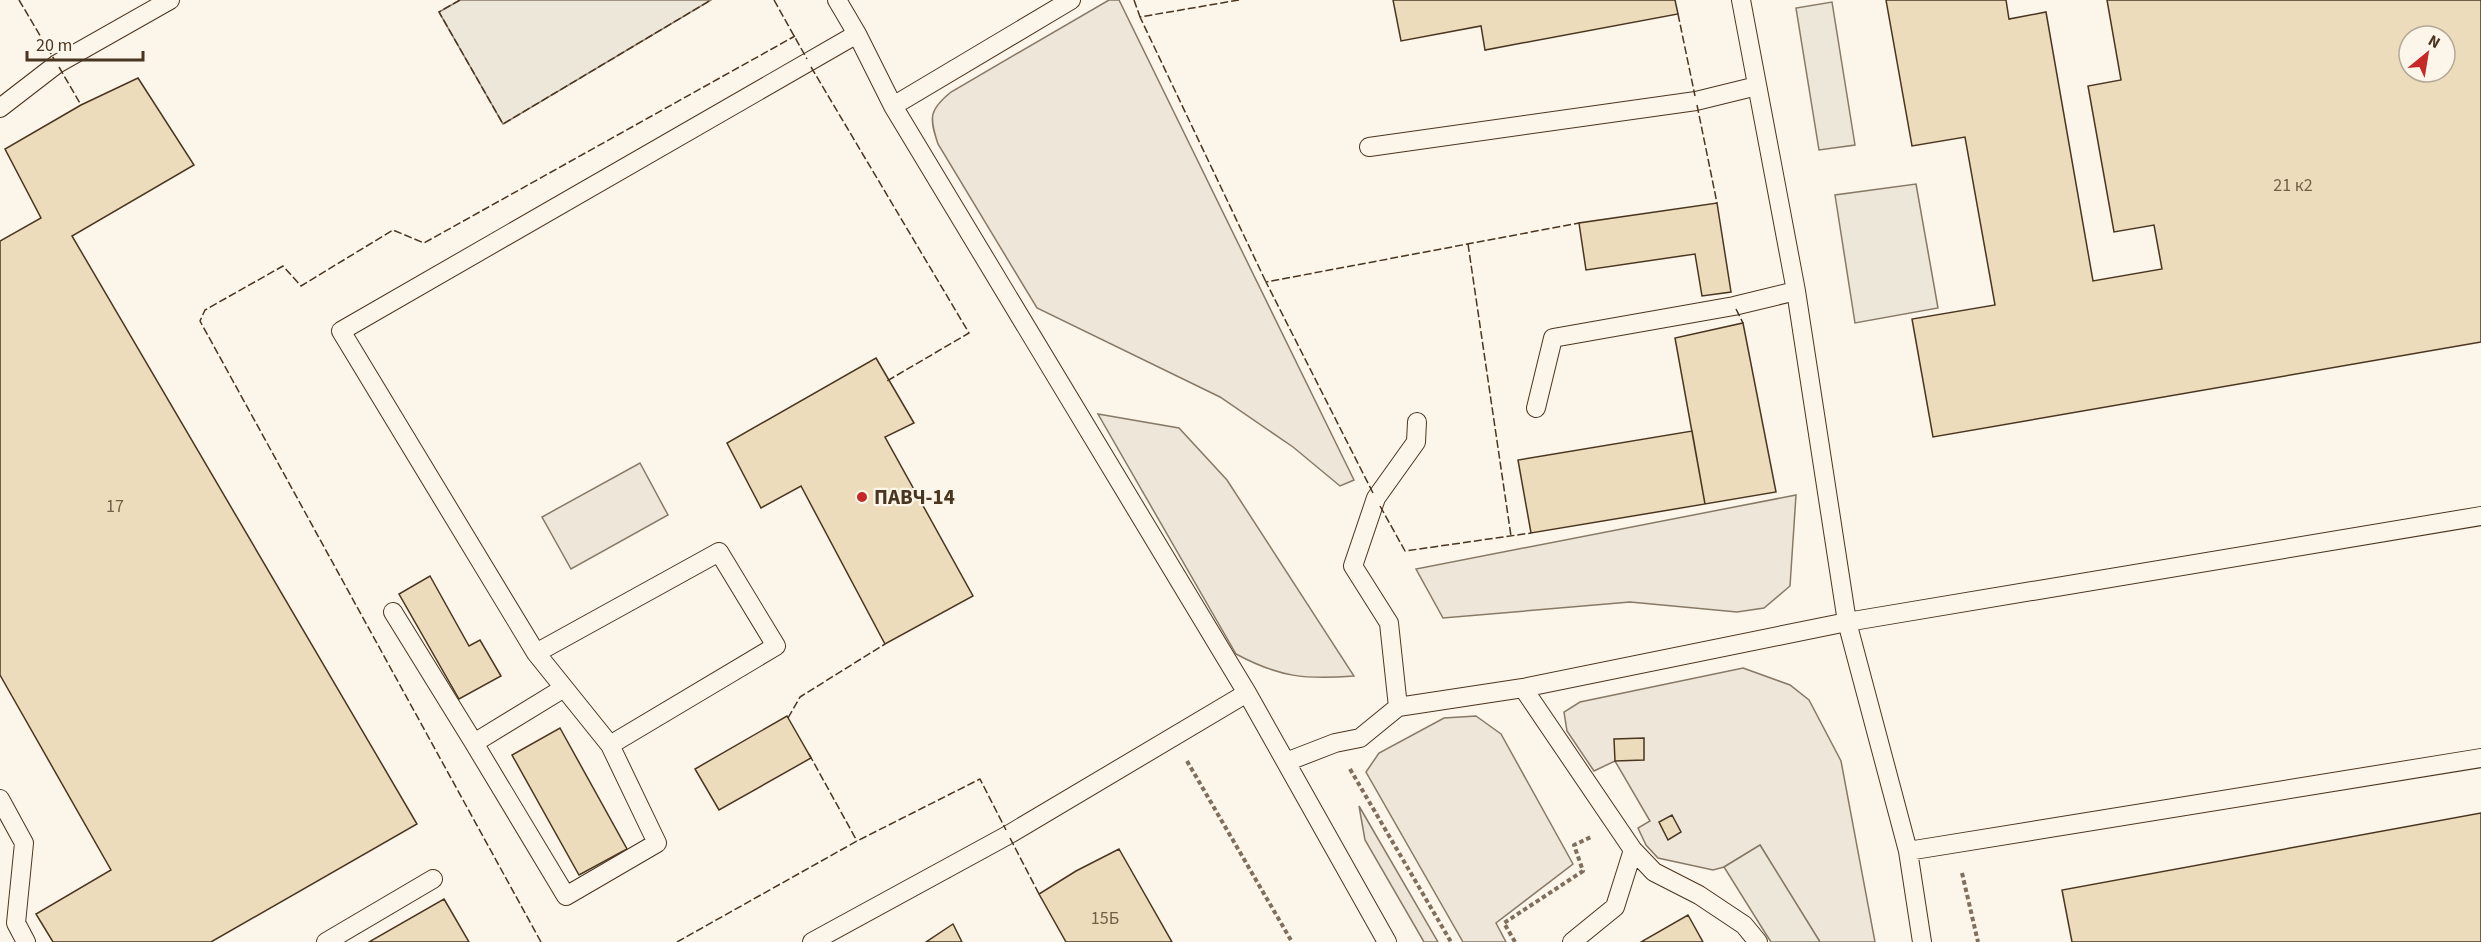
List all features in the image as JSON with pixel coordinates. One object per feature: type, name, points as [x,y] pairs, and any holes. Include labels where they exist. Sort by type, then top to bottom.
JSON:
[{"type":"lane","points":[[0,108],[57,64],[170,0]]},
{"type":"lane","points":[[837,0],[857,34],[893,106],[1247,693],[1387,942]]},
{"type":"lane","points":[[893,106],[1071,0]]},
{"type":"lane","points":[[1741,0],[1796,291],[1847,622],[1908,851],[1922,942]]},
{"type":"lane","points":[[393,612],[566,896],[657,843],[610,745],[536,653],[341,331],[857,34]]},
{"type":"lane","points":[[1369,147],[1696,101],[1758,86]]},
{"type":"lane","points":[[1536,408],[1554,338],[1734,306],[1796,291]]},
{"type":"lane","points":[[1398,707],[1389,623],[1353,566],[1376,498],[1416,442],[1417,422]]},
{"type":"lane","points":[[1286,762],[1335,743],[1360,738],[1398,707],[1523,688],[1847,622],[2481,516]]},
{"type":"lane","points":[[536,653],[719,552],[776,646],[610,745]]},
{"type":"lane","points":[[474,743],[564,688]]},
{"type":"lane","points":[[1523,688],[1633,850],[1654,872],[1699,895],[1744,926],[1758,942]]},
{"type":"lane","points":[[812,942],[1008,835],[1247,693]]},
{"type":"lane","points":[[1908,851],[2481,758]]},
{"type":"lane","points":[[0,799],[24,843],[16,923],[26,942]]},
{"type":"lane","points":[[1572,942],[1615,907],[1633,850]]},
{"type":"lane","points":[[326,942],[433,879]]},
{"type":"path","points":[[1173,737],[1292,942]]},
{"type":"path","points":[[1335,743],[1451,942]]},
{"type":"path","points":[[1515,942],[1504,923],[1582,871],[1574,845],[1615,825]]},
{"type":"path","points":[[1955,843],[1978,942]]},
{"type":"shaded area","points":[[460,0],[711,0],[503,124],[439,12]]},
{"type":"shaded area","points":[[1109,0],[1119,0],[1354,480],[1340,486],[1293,447],[1220,397],[1037,308],[938,144],[933,127],[933,115],[938,104],[951,92]]},
{"type":"shaded area","points":[[1832,2],[1855,145],[1819,150],[1796,8]]},
{"type":"shaded area","points":[[1916,184],[1938,308],[1855,323],[1835,195]]},
{"type":"shaded area","points":[[1098,414],[1179,428],[1227,480],[1354,676],[1293,675],[1266,668],[1236,654]]},
{"type":"shaded area","points":[[640,463],[668,515],[571,569],[542,517]]},
{"type":"shaded area","points":[[1796,495],[1790,586],[1764,608],[1737,612],[1630,602],[1443,618],[1416,569]]},
{"type":"shaded area","points":[[1743,668],[1790,685],[1809,700],[1841,761],[1875,942],[1820,942],[1760,845],[1724,867],[1713,870],[1658,858],[1646,845],[1638,828],[1650,821],[1615,761],[1594,771],[1567,731],[1564,712],[1580,702]]},
{"type":"shaded area","points":[[1476,716],[1501,734],[1573,864],[1496,923],[1506,942],[1463,942],[1366,772],[1379,753],[1444,718]]},
{"type":"shaded area","points":[[1359,806],[1438,942],[1424,942],[1365,840]]},
{"type":"shaded area","points":[[1760,845],[1820,942],[1771,942],[1724,867]]},
{"type":"building","points":[[1393,0],[1675,0],[1678,14],[1485,50],[1481,26],[1401,41]]},
{"type":"building","points":[[1886,0],[2006,0],[2009,19],[2046,12],[2093,281],[2162,269],[2154,225],[2114,232],[2088,86],[2121,80],[2107,0],[2481,0],[2481,342],[1933,437],[1912,319],[1995,305],[1965,137],[1912,146]]},
{"type":"building","points":[[138,78],[194,165],[72,236],[417,824],[211,942],[53,942],[36,914],[111,870],[0,675],[0,241],[41,218],[5,149],[81,105]]},
{"type":"building","points":[[1717,203],[1731,292],[1702,296],[1695,254],[1586,270],[1579,223]]},
{"type":"building","points":[[1743,323],[1776,492],[1705,504],[1675,338]]},
{"type":"building","name":"ПАВЧ-14","points":[[876,358],[914,423],[885,437],[973,596],[885,644],[801,486],[761,508],[727,443]]},
{"type":"building","points":[[1692,431],[1705,504],[1531,533],[1518,460]]},
{"type":"building","points":[[430,576],[469,646],[480,640],[501,676],[459,699],[399,594]]},
{"type":"building","points":[[787,716],[811,758],[719,810],[695,769]]},
{"type":"building","points":[[560,728],[627,849],[579,875],[512,755]]},
{"type":"building","points":[[1644,738],[1644,760],[1615,761],[1614,739]]},
{"type":"building","points":[[2481,813],[2481,942],[2072,942],[2062,890]]},
{"type":"building","points":[[1672,815],[1681,832],[1668,840],[1659,822]]},
{"type":"building","points":[[1119,849],[1172,942],[1066,942],[1039,894],[1076,871]]},
{"type":"building","points":[[444,899],[469,942],[369,942]]},
{"type":"building","points":[[1688,915],[1703,942],[1641,942]]},
{"type":"building","points":[[953,924],[962,942],[926,942]]},
{"type":"fence","points":[[19,0],[54,59]]},
{"type":"fence","points":[[460,0],[439,12],[503,124],[711,0]]},
{"type":"fence","points":[[774,0],[807,59]]},
{"type":"fence","points":[[1134,0],[1140,17]]},
{"type":"fence","points":[[1239,0],[1140,17],[1266,282]]},
{"type":"fence","points":[[1678,14],[1695,96]]},
{"type":"fence","points":[[541,942],[200,321],[205,310],[283,266],[301,286],[393,230],[424,243],[795,36]]},
{"type":"fence","points":[[59,67],[81,105]]},
{"type":"fence","points":[[811,67],[969,333],[887,381]]},
{"type":"fence","points":[[1697,105],[1717,203]]},
{"type":"fence","points":[[1373,493],[1266,282],[1579,223]]},
{"type":"fence","points":[[1468,244],[1511,536]]},
{"type":"fence","points":[[1736,309],[1743,323]]},
{"type":"fence","points":[[1380,506],[1405,551],[1531,533]]},
{"type":"fence","points":[[788,718],[800,697],[885,644]]},
{"type":"fence","points":[[809,754],[857,841]]},
{"type":"fence","points":[[677,942],[857,841],[980,779],[1006,830]]},
{"type":"fence","points":[[1010,838],[1039,894]]},
{"type":"place","name":"ПАВЧ-14","points":[[862,497]]}]
